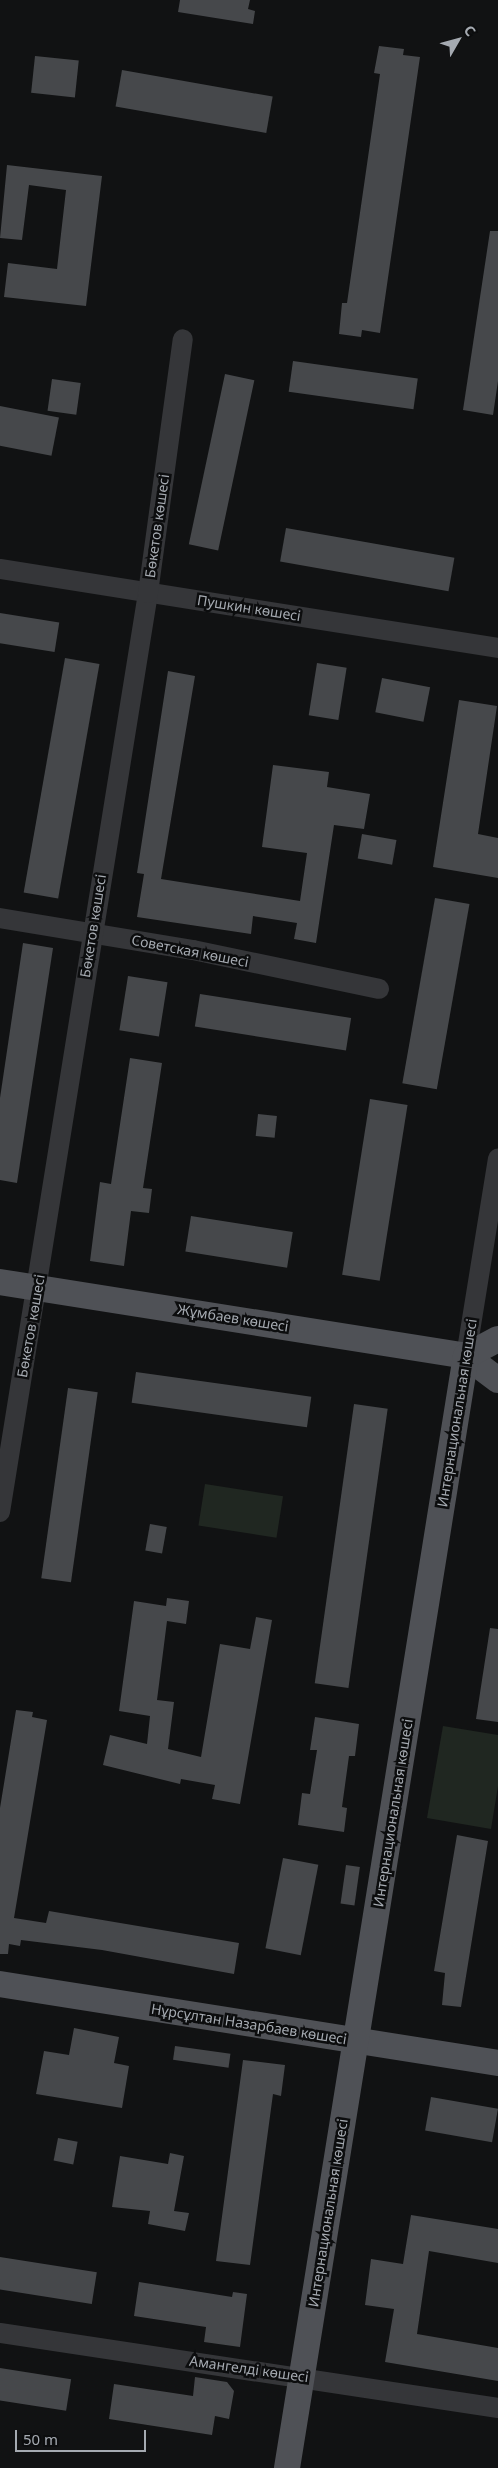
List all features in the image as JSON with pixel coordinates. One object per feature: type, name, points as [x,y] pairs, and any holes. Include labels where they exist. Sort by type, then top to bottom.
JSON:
[{"type":"main road","name":"Жұмбаев көшесі","points":[[0,1282],[466,1356],[498,1380]]},
{"type":"main road","points":[[466,1356],[498,1339]]},
{"type":"main road","name":"Интернациональная көшесі","points":[[287,2468],[358,2040],[466,1356]]},
{"type":"main road","name":"Нұрсұлтан Назарбаев көшесі","points":[[0,1984],[498,2063]]},
{"type":"main road","points":[[0,1994],[29,1988]]},
{"type":"street","name":"Бөкетов көшесі","points":[[0,1512],[38,1288],[91,932],[148,593],[183,339]]},
{"type":"street","name":"Пушкин көшесі","points":[[0,569],[498,648]]},
{"type":"street","name":"Советская көшесі","points":[[0,918],[91,932],[379,989]]},
{"type":"street","name":"Интернациональная көшесі","points":[[466,1356],[498,1158]]},
{"type":"street","name":"Амангелді көшесі","points":[[0,2333],[302,2376],[498,2408]]},
{"type":"shaded area","points":[[205,1484],[283,1496],[276,1538],[198,1525]]},
{"type":"shaded area","points":[[443,1726],[498,1735],[498,1786],[491,1829],[427,1818]]},
{"type":"building","points":[[180,0],[250,0],[248,9],[255,11],[253,24],[178,12]]},
{"type":"building","points":[[379,46],[404,49],[403,55],[420,57],[380,333],[362,330],[361,337],[339,334],[342,303],[347,303],[380,74],[374,73]]},
{"type":"building","points":[[35,56],[79,61],[75,97],[31,93]]},
{"type":"building","points":[[122,70],[273,97],[266,133],[116,106]]},
{"type":"building","points":[[7,165],[102,176],[86,306],[4,297],[8,263],[57,269],[66,190],[29,185],[22,240],[0,238]]},
{"type":"building","points":[[490,231],[498,231],[498,381],[493,415],[463,410]]},
{"type":"building","points":[[293,361],[418,379],[413,409],[289,392]]},
{"type":"building","points":[[225,374],[254,380],[218,550],[189,544]]},
{"type":"building","points":[[52,379],[81,383],[76,415],[48,411]]},
{"type":"building","points":[[0,406],[59,417],[51,456],[0,446]]},
{"type":"building","points":[[286,528],[454,558],[448,591],[280,561]]},
{"type":"building","points":[[0,613],[59,622],[55,652],[0,643]]},
{"type":"building","points":[[65,658],[99,664],[58,898],[24,892]]},
{"type":"building","points":[[317,663],[347,668],[338,720],[309,715]]},
{"type":"building","points":[[168,671],[195,676],[161,879],[300,901],[307,853],[262,847],[273,765],[329,772],[327,787],[370,794],[364,829],[334,825],[316,943],[294,939],[297,923],[253,916],[251,934],[137,917],[144,874],[137,873]]},
{"type":"building","points":[[382,678],[430,687],[423,722],[375,712]]},
{"type":"building","points":[[459,700],[497,706],[478,834],[498,838],[498,878],[433,867]]},
{"type":"building","points":[[362,834],[396,840],[392,865],[358,859]]},
{"type":"building","points":[[435,898],[469,904],[437,1089],[402,1083]]},
{"type":"building","points":[[23,943],[53,948],[17,1183],[0,1180],[0,1098]]},
{"type":"building","points":[[128,976],[168,982],[159,1037],[119,1030]]},
{"type":"building","points":[[200,994],[351,1018],[346,1051],[195,1027]]},
{"type":"building","points":[[130,1058],[162,1063],[143,1188],[152,1189],[149,1213],[131,1211],[124,1266],[90,1261],[100,1182],[111,1184]]},
{"type":"building","points":[[370,1099],[408,1105],[380,1281],[342,1275]]},
{"type":"building","points":[[258,1114],[277,1116],[275,1138],[256,1136]]},
{"type":"building","points":[[191,1216],[293,1232],[287,1268],[185,1252]]},
{"type":"building","points":[[136,1372],[311,1397],[307,1427],[132,1403]]},
{"type":"building","points":[[68,1388],[98,1392],[71,1582],[41,1578]]},
{"type":"building","points":[[354,1404],[388,1409],[348,1688],[315,1683]]},
{"type":"building","points":[[150,1524],[167,1527],[162,1554],[145,1551]]},
{"type":"building","points":[[167,1598],[189,1601],[186,1624],[167,1621],[157,1700],[174,1702],[168,1749],[201,1757],[220,1644],[250,1649],[256,1617],[272,1620],[240,1804],[212,1799],[215,1785],[181,1779],[180,1784],[103,1765],[110,1735],[147,1744],[150,1716],[119,1711],[134,1601],[166,1606]]},
{"type":"building","points":[[490,1628],[498,1629],[498,1722],[476,1719]]},
{"type":"building","points":[[16,1710],[33,1712],[32,1717],[47,1720],[14,1918],[46,1923],[49,1911],[239,1943],[234,1974],[102,1950],[21,1940],[20,1946],[9,1944],[8,1954],[0,1954],[0,1808]]},
{"type":"building","points":[[315,1717],[359,1724],[355,1756],[349,1756],[342,1807],[347,1808],[344,1832],[298,1825],[302,1793],[310,1794],[317,1750],[310,1750]]},
{"type":"building","points":[[457,1835],[488,1841],[461,2007],[442,2005],[445,1973],[434,1971]]},
{"type":"building","points":[[283,1858],[318,1865],[301,1955],[265,1948]]},
{"type":"building","points":[[346,1865],[360,1867],[354,1906],[341,1904]]},
{"type":"building","points":[[74,2028],[119,2037],[114,2063],[129,2066],[122,2108],[36,2094],[44,2051],[69,2055]]},
{"type":"building","points":[[175,2046],[230,2054],[229,2068],[173,2060]]},
{"type":"building","points":[[243,2060],[285,2065],[281,2096],[273,2094],[250,2265],[216,2261]]},
{"type":"building","points":[[431,2097],[498,2109],[492,2142],[425,2130]]},
{"type":"building","points":[[58,2138],[78,2142],[73,2164],[54,2161]]},
{"type":"building","points":[[170,2153],[184,2156],[174,2211],[189,2213],[185,2231],[148,2224],[150,2211],[112,2207],[120,2156],[168,2164]]},
{"type":"building","points":[[411,2215],[498,2229],[498,2263],[429,2251],[417,2334],[498,2348],[498,2381],[385,2362],[394,2309],[365,2305],[371,2259],[403,2264]]},
{"type":"building","points":[[0,2257],[97,2272],[92,2304],[0,2289]]},
{"type":"building","points":[[139,2282],[232,2297],[233,2292],[247,2294],[240,2347],[204,2342],[206,2327],[134,2316]]},
{"type":"building","points":[[0,2368],[71,2379],[66,2411],[0,2400]]},
{"type":"building","points":[[195,2377],[227,2382],[234,2391],[229,2419],[215,2416],[212,2435],[109,2419],[114,2384],[193,2396]]}]
